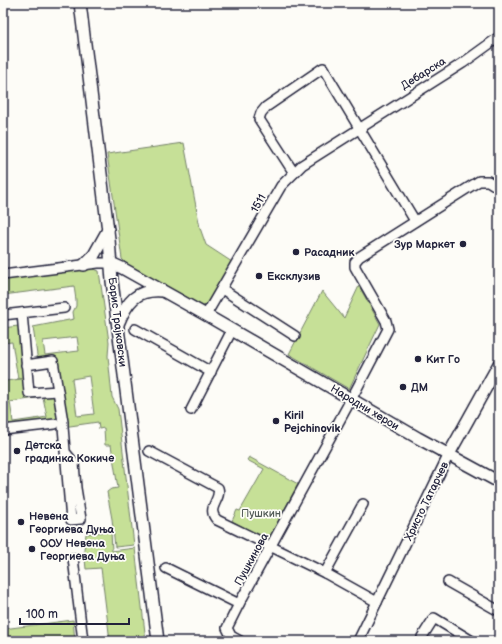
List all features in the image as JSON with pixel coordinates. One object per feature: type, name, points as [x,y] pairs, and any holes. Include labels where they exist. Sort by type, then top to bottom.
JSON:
[{"type":"street","name":"Борис Трајковски","points":[[80,3],[108,230],[118,325],[158,641]]},
{"type":"street","name":"Дебарска","points":[[359,128],[463,63],[499,37]]},
{"type":"street","points":[[294,173],[259,119],[261,113],[266,107],[323,68],[415,221],[479,181],[488,181],[499,188]]},
{"type":"street","name":"1511","points":[[206,315],[282,186],[302,165],[359,128]]},
{"type":"street","name":"Пушкинова","points":[[240,641],[231,636],[227,628],[386,334],[388,324],[355,267],[355,262],[359,257],[415,221]]},
{"type":"street","points":[[84,264],[94,255],[108,230]]},
{"type":"street","points":[[3,275],[102,262],[111,263]]},
{"type":"street","name":"Народни херои","points":[[111,263],[206,315],[499,482]]},
{"type":"street","points":[[222,289],[295,336]]},
{"type":"street","points":[[118,325],[126,307],[137,296],[146,292],[165,292]]},
{"type":"street","points":[[3,315],[64,308]]},
{"type":"street","points":[[22,313],[29,393],[58,390]]},
{"type":"street","points":[[135,329],[211,372]]},
{"type":"street","points":[[191,410],[232,330]]},
{"type":"street","points":[[26,365],[53,362],[63,422],[71,520],[81,519],[74,463],[66,453]]},
{"type":"street","name":"Христо Татарчев","points":[[358,641],[449,454],[499,364]]},
{"type":"street","points":[[3,430],[55,424]]},
{"type":"street","points":[[149,451],[217,486],[219,492],[212,510],[214,518],[272,546],[377,602]]},
{"type":"street","points":[[325,574],[363,504]]},
{"type":"street","points":[[74,558],[83,641]]},
{"type":"street","points":[[166,568],[239,604]]},
{"type":"street","points":[[448,582],[499,611]]},
{"type":"street","points":[[422,637],[434,618],[472,641]]},
{"type":"green space","points":[[184,143],[200,228],[206,245],[232,262],[207,305],[203,306],[129,266],[122,259],[107,154]]},
{"type":"green space","points":[[84,265],[99,271],[109,342],[108,356],[112,397],[118,409],[134,545],[115,547],[107,492],[111,489],[118,488],[111,445],[105,445],[104,428],[99,429],[98,422],[63,427],[63,423],[3,430],[3,364],[6,381],[28,378],[29,393],[58,390],[53,362],[38,362],[33,327],[74,319],[73,312],[76,306],[76,300],[74,286],[3,295],[3,275]],"holes":[[[77,337],[79,351],[45,355],[43,341]],[[89,376],[94,414],[77,416],[72,379]],[[43,397],[47,417],[13,422],[10,402]]]},
{"type":"green space","points":[[359,286],[380,324],[349,389],[289,354],[322,291],[344,318]]},
{"type":"green space","points":[[18,326],[27,377],[18,379],[12,342],[3,343],[3,328]]},
{"type":"green space","name":"Пушкин","points":[[249,457],[298,484],[268,540],[232,521],[237,510],[240,511],[264,469],[247,460]]},
{"type":"green space","points":[[111,531],[112,551],[135,548],[146,641],[110,641],[101,568],[86,569],[84,549],[86,534]]},
{"type":"green space","points":[[73,620],[75,641],[3,641],[3,629]]},
{"type":"place","name":"Зур Маркет","points":[[463,244]]},
{"type":"place","name":"Расадник","points":[[296,252]]},
{"type":"place","name":"Ексклузив","points":[[259,276]]},
{"type":"place","name":"Кит Го","points":[[418,359]]},
{"type":"place","name":"ДМ","points":[[403,387]]},
{"type":"place","name":"Kiril Pejchinovik","points":[[276,421]]},
{"type":"place","name":"Детска градинка Кокиче","points":[[17,451]]},
{"type":"place","name":"Невена Георгиева Дуња","points":[[21,522]]},
{"type":"place","name":"ООУ Невена Георгиева Дуња","points":[[32,549]]}]
